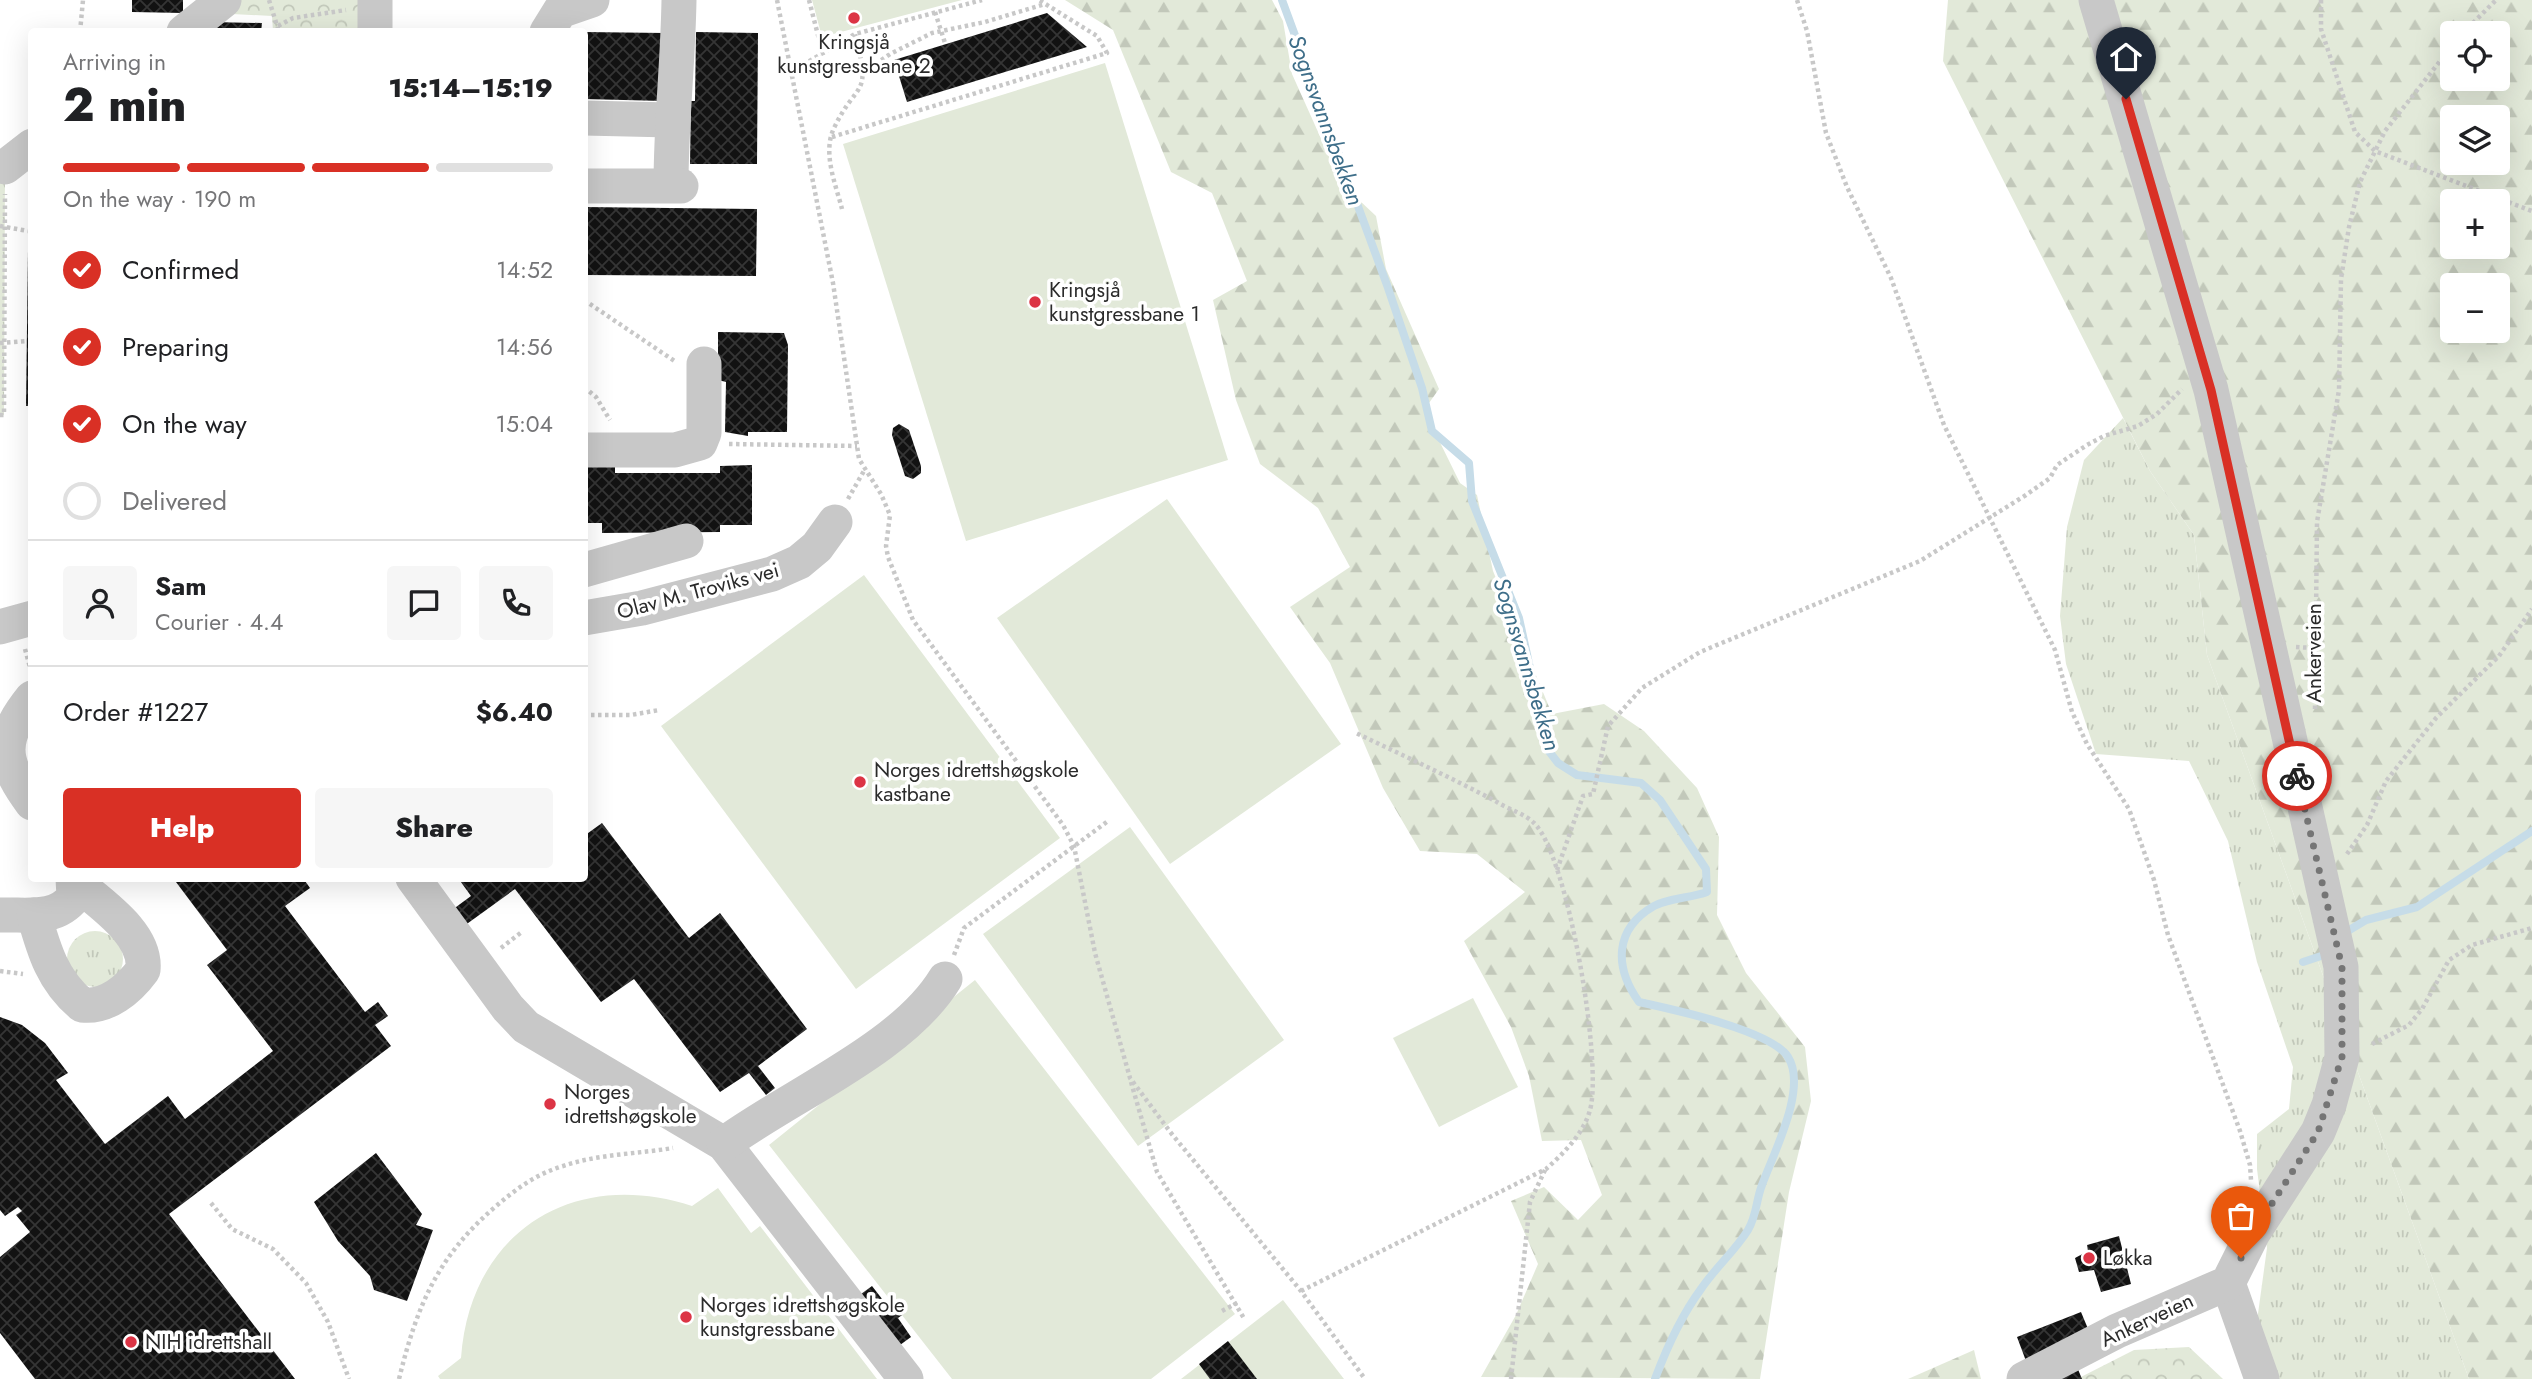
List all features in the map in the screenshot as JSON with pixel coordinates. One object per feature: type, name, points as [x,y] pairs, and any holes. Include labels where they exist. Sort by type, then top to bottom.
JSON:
[{"type":"street","points":[[189,28],[224,0]]},
{"type":"street","points":[[549,28],[560,11],[592,0]]},
{"type":"street","points":[[588,186],[676,185],[671,120],[678,72],[678,0]]},
{"type":"street","points":[[2096,0],[2206,374],[2342,967],[2342,1057],[2318,1132],[2253,1233],[2228,1283],[2262,1379]]},
{"type":"street","points":[[588,118],[671,120]]},
{"type":"street","points":[[588,450],[675,450],[700,443],[704,433],[704,364]]},
{"type":"street","name":"Olav M. Troviks vei","points":[[588,617],[630,611],[772,574],[799,562],[817,547],[835,522]]},
{"type":"street","points":[[588,569],[686,541]]},
{"type":"street","points":[[14,710],[4,727],[2,757],[6,771],[28,798]]},
{"type":"street","points":[[17,915],[60,912],[74,897],[74,882]]},
{"type":"street","points":[[17,915],[59,982],[82,1005],[106,1003],[135,981],[143,970],[141,950],[127,928],[76,882]]},
{"type":"street","points":[[416,882],[508,1008],[526,1027],[724,1144],[906,1379]]},
{"type":"street","points":[[724,1144],[764,1114],[860,1058],[933,998],[945,979]]},
{"type":"street","name":"Ankerveien","points":[[2024,1379],[2117,1331],[2228,1283]]},
{"type":"path","points":[[80,28],[83,0]]},
{"type":"path","points":[[270,0],[279,28]]},
{"type":"path","points":[[777,0],[833,283],[859,459],[881,494],[890,516],[886,546],[888,557],[914,620],[1063,825],[1074,846],[1096,953],[1157,1172],[1245,1320]]},
{"type":"path","points":[[809,0],[823,55]]},
{"type":"path","points":[[792,72],[855,34],[982,0]]},
{"type":"path","points":[[832,137],[1107,54],[1097,36],[1039,0]]},
{"type":"path","points":[[1797,0],[1807,31],[1826,133],[1847,187],[1891,278],[1944,425],[1990,514],[2054,650],[2072,712],[2087,744],[2107,772],[2133,821],[2154,880],[2168,935],[2250,1165],[2253,1233]]},
{"type":"path","points":[[2321,0],[2321,29],[2355,132],[2375,151],[2532,211]]},
{"type":"path","points":[[2475,21],[2496,0]]},
{"type":"path","points":[[864,72],[890,54],[941,30],[985,22],[1045,4]]},
{"type":"path","points":[[935,12],[945,43]]},
{"type":"path","points":[[281,28],[306,15],[375,13]]},
{"type":"path","points":[[842,209],[831,168],[832,130],[862,89],[864,72],[855,34]]},
{"type":"path","name":"Ankerveien","points":[[2314,712],[2316,546],[2329,438],[2339,390],[2341,279],[2360,183],[2385,131],[2440,61]]},
{"type":"path","points":[[0,415],[4,415],[2,227],[18,156]]},
{"type":"path","points":[[2,227],[28,231]]},
{"type":"path","points":[[588,303],[670,360],[704,364]]},
{"type":"path","points":[[2,343],[27,341]]},
{"type":"path","points":[[1557,870],[1583,796],[1593,794],[1608,726],[1642,688],[1700,652],[1920,561],[2050,478],[2057,465],[2087,445],[2104,436],[2138,426],[2157,414],[2171,397],[2206,374]]},
{"type":"path","points":[[588,390],[596,397],[612,424],[620,451]]},
{"type":"path","points":[[700,443],[857,446]]},
{"type":"path","points":[[2322,889],[2367,825],[2386,781],[2436,718],[2499,656],[2532,609]]},
{"type":"path","points":[[19,630],[28,659]]},
{"type":"path","points":[[588,715],[631,715],[659,710]]},
{"type":"path","points":[[1354,732],[1436,771],[1534,823],[1551,851],[1557,870],[1588,1011],[1595,1086],[1590,1113],[1576,1136],[1546,1169],[1530,1202],[1511,1379]]},
{"type":"path","points":[[964,928],[1108,821]]},
{"type":"path","points":[[2342,1057],[2409,1025],[2422,1009],[2449,960],[2472,945],[2532,928]]},
{"type":"path","points":[[0,971],[33,975]]},
{"type":"path","points":[[1130,1078],[1171,1133],[1301,1291],[1366,1379]]},
{"type":"path","points":[[399,1379],[411,1332],[438,1270],[466,1233],[517,1188],[564,1165],[675,1148]]},
{"type":"path","points":[[1301,1291],[1546,1169]]},
{"type":"path","points":[[211,1203],[232,1229],[273,1249],[306,1283],[328,1322],[349,1379]]},
{"type":"path","points":[[1222,1311],[1237,1303]]},
{"type":"green space","points":[[231,0],[369,0],[369,28],[273,28],[272,16],[213,13]]},
{"type":"green space","name":"Kringsjå kunstgressbane 2","points":[[812,0],[962,0],[822,37]]},
{"type":"green space","points":[[1065,0],[1272,0],[1283,21],[1292,74],[1341,183],[1376,216],[1386,269],[1439,389],[1424,410],[1460,483],[1477,495],[1493,571],[1552,714],[1604,704],[1644,731],[1697,788],[1719,837],[1717,915],[1746,973],[1805,1047],[1811,1101],[1789,1192],[1760,1379],[1481,1377],[1516,1315],[1538,1264],[1511,1201],[1544,1187],[1578,1220],[1602,1195],[1581,1140],[1542,1141],[1529,1076],[1511,1027],[1464,941],[1525,892],[1477,854],[1420,851],[1383,788],[1330,663],[1290,607],[1350,567],[1318,508],[1260,464],[1236,400],[1213,300],[1247,281],[1212,193],[1171,172],[1113,30]]},
{"type":"green space","points":[[1948,0],[2532,0],[2532,1379],[2469,1379],[2207,655],[2194,535],[2150,471],[1943,61]]},
{"type":"green space","name":"Kringsjå kunstgressbane 1","points":[[1105,63],[1228,460],[966,541],[843,144]]},
{"type":"green space","points":[[0,166],[5,167],[4,415],[0,415]]},
{"type":"green space","points":[[2123,418],[2150,471],[2194,535],[2207,655],[2469,1379],[2274,1379],[2257,1321],[2267,1248],[2257,1169],[2257,1134],[2289,1109],[2293,1067],[2257,962],[2228,841],[2189,761],[2096,754],[2066,664],[2060,616],[2067,527],[2084,460]]},
{"type":"green space","points":[[1167,499],[1341,744],[1170,864],[997,618]]},
{"type":"green space","name":"Norges idrettshøgskole kastbane","points":[[864,575],[1060,838],[856,989],[661,726]]},
{"type":"green space","points":[[1130,827],[1284,1040],[1138,1146],[983,934]]},
{"type":"green space","points":[[90,931],[100,931],[115,939],[121,948],[121,970],[115,979],[100,987],[90,987],[72,975],[67,964],[67,954],[79,936]]},
{"type":"green space","points":[[975,980],[1235,1314],[1151,1379],[952,1379],[769,1145]]},
{"type":"green space","points":[[1473,998],[1518,1087],[1439,1127],[1393,1038]]},
{"type":"green space","name":"Norges idrettshøgskole","points":[[718,1188],[751,1233],[760,1226],[877,1379],[440,1379],[438,1376],[461,1358],[469,1314],[484,1276],[507,1244],[535,1220],[569,1204],[607,1196],[648,1196],[692,1206]]},
{"type":"green space","points":[[1283,1300],[1344,1379],[1181,1379]]},
{"type":"green space","points":[[2189,1347],[2223,1379],[2077,1379],[2134,1350]]},
{"type":"green space","points":[[1974,1350],[1981,1379],[1908,1379]]},
{"type":"building","points":[[132,0],[183,0],[183,13],[132,12]]},
{"type":"building","points":[[1047,13],[1087,47],[907,102],[894,60]]},
{"type":"building","points":[[211,22],[262,23],[261,28],[211,28]]},
{"type":"building","points":[[588,32],[665,33],[663,101],[588,99]]},
{"type":"building","points":[[696,32],[758,33],[757,164],[690,164],[691,101],[695,101]]},
{"type":"building","points":[[588,207],[757,209],[756,276],[588,275]]},
{"type":"building","points":[[28,250],[28,406],[26,406]]},
{"type":"building","points":[[718,332],[784,333],[788,345],[787,432],[748,432],[748,436],[725,432],[726,382],[718,380]]},
{"type":"building","points":[[899,424],[909,430],[921,466],[921,473],[913,479],[905,476],[892,435],[893,428]]},
{"type":"building","points":[[588,464],[615,464],[615,473],[720,473],[720,466],[752,465],[752,525],[720,525],[720,532],[602,533],[602,523],[588,523]]},
{"type":"building","points":[[602,823],[689,938],[720,913],[807,1029],[758,1066],[775,1088],[766,1095],[749,1073],[720,1092],[634,979],[601,1002],[515,889],[464,926],[452,910],[471,896],[461,882],[588,882],[588,833]]},
{"type":"building","points":[[176,882],[306,882],[310,888],[285,906],[365,1012],[378,1002],[388,1016],[375,1025],[391,1046],[169,1214],[295,1379],[35,1379],[0,1333],[0,1257],[30,1232],[16,1215],[22,1211],[18,1207],[5,1216],[0,1210],[0,1017],[22,1025],[45,1043],[68,1073],[56,1080],[105,1144],[168,1096],[185,1119],[273,1051],[207,965],[227,950]]},
{"type":"building","points":[[376,1153],[422,1214],[416,1225],[433,1230],[407,1301],[374,1290],[370,1276],[338,1241],[314,1202]]},
{"type":"building","points":[[2119,1236],[2131,1284],[2101,1292],[2094,1270],[2079,1272],[2075,1258],[2088,1251],[2087,1245]]},
{"type":"building","points":[[872,1286],[886,1304],[894,1298],[905,1313],[898,1318],[911,1337],[900,1345],[861,1294]]},
{"type":"building","points":[[2081,1312],[2091,1336],[2026,1361],[2017,1337]]},
{"type":"building","points":[[1228,1341],[1257,1379],[1210,1379],[1199,1364]]},
{"type":"building","points":[[2077,1367],[2082,1379],[2054,1379]]},
{"type":"waterway","name":"Sognsvannsbekken","points":[[1282,0],[1387,285],[1422,388],[1432,431],[1469,463],[1472,501],[1519,618],[1548,750],[1558,763],[1577,775],[1641,783],[1660,800],[1706,869],[1707,892],[1660,903],[1641,915],[1631,926],[1622,950],[1622,962],[1631,989],[1639,1002],[1719,1022],[1762,1038],[1778,1047],[1788,1057],[1793,1070],[1794,1086],[1787,1121],[1760,1191],[1751,1224],[1687,1310],[1655,1379]]},
{"type":"waterway","points":[[2346,932],[2366,920],[2417,907],[2532,831]]},
{"type":"waterway","points":[[2303,962],[2324,955]]},
{"type":"way so far","points":[[2241,1258],[2253,1233],[2318,1132],[2336,1084],[2342,1057],[2342,967],[2297,776]]},
{"type":"place","name":"Kringsjå kunstgressbane 2","points":[[854,18]]},
{"type":"place","name":"Kringsjå kunstgressbane 1","points":[[1035,302]]},
{"type":"place","name":"Norges idrettshøgskole kastbane","points":[[860,782]]},
{"type":"place","name":"Norges idrettshøgskole","points":[[550,1104]]},
{"type":"place","name":"Løkka","points":[[2089,1258]]},
{"type":"place","name":"Norges idrettshøgskole kunstgressbane","points":[[686,1317]]},
{"type":"place","name":"NIH idrettshall","points":[[131,1342]]},
{"type":"route","points":[[2126,99],[2211,390],[2297,776]]}]
